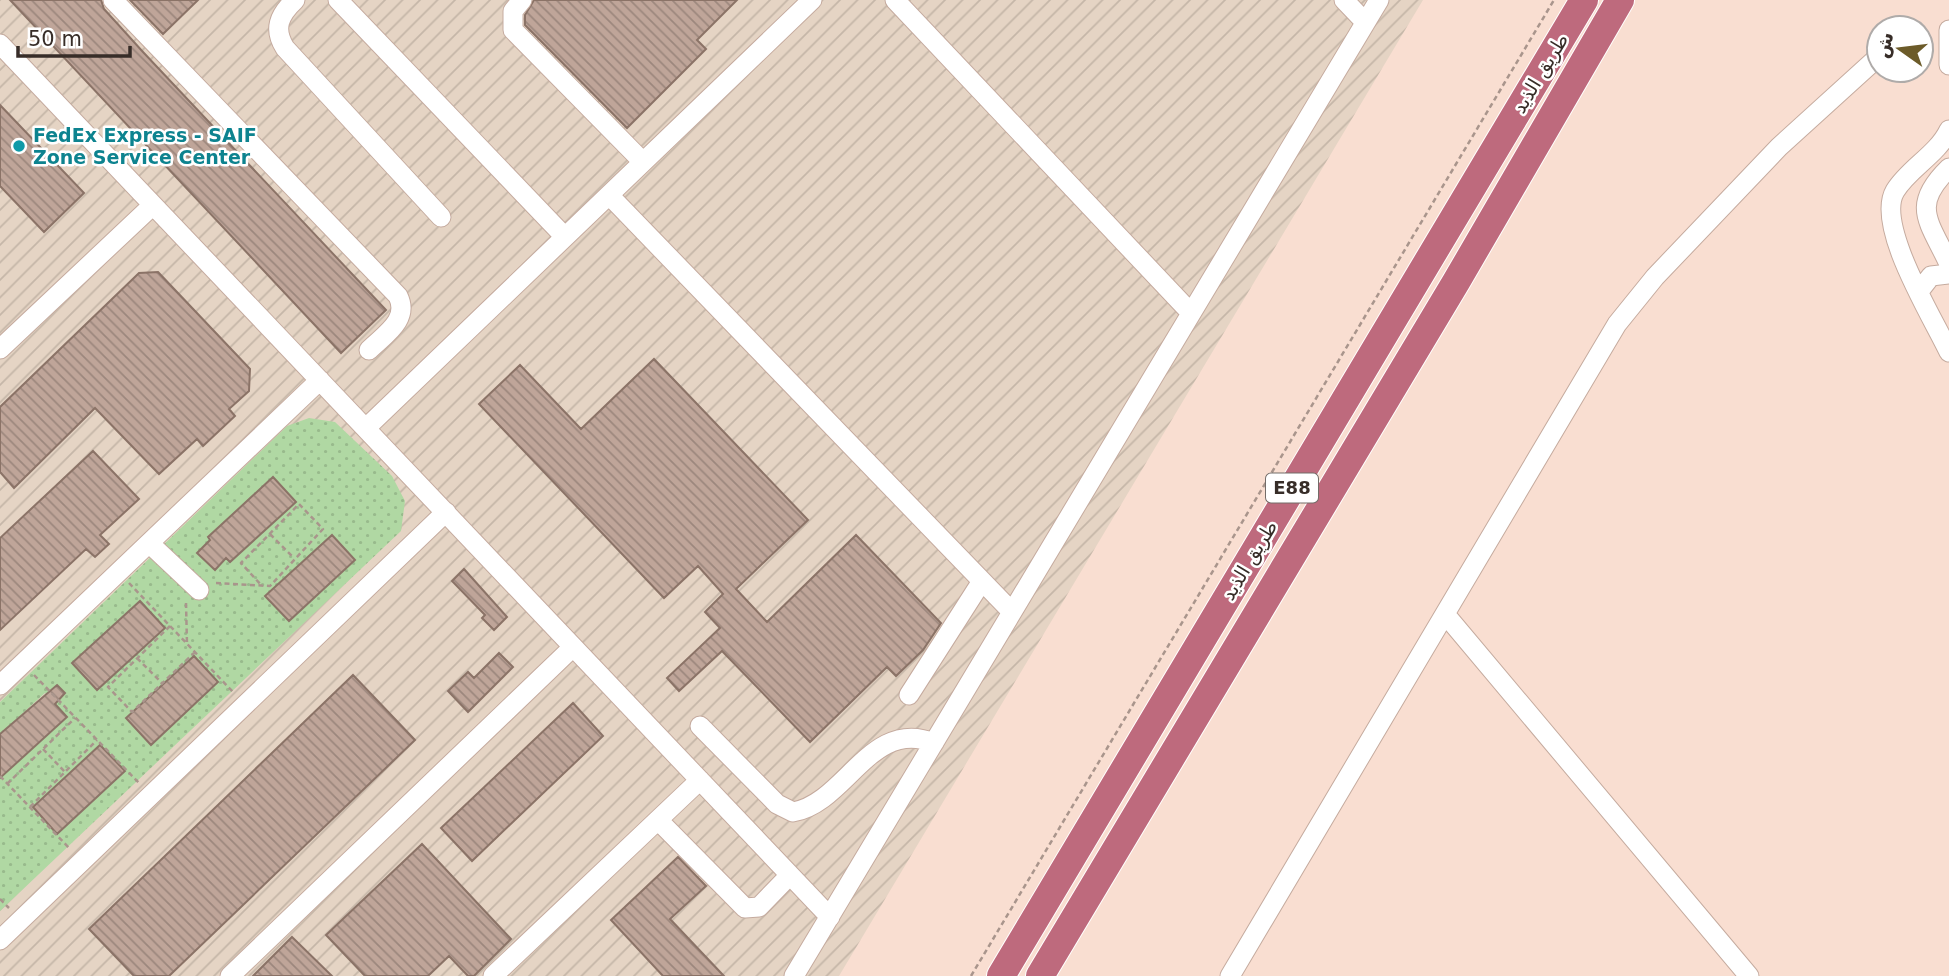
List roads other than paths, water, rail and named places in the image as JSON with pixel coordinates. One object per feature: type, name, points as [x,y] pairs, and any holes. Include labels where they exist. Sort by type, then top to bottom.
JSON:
[{"type":"highway","name":"طريق الذيد","points":[[1001,976],[1584,0]]},
{"type":"highway","name":"طريق الذيد","points":[[1040,976],[1456,282],[1620,0]]},
{"type":"street","points":[[113,0],[398,296],[403,310],[401,318],[369,350]]},
{"type":"street","points":[[295,0],[280,17],[278,28],[285,48],[441,216]]},
{"type":"street","points":[[338,0],[565,237]]},
{"type":"street","points":[[522,0],[513,11],[513,30],[643,162]]},
{"type":"street","points":[[366,428],[812,0]]},
{"type":"street","points":[[895,0],[1191,313]]},
{"type":"street","points":[[1344,0],[1366,22]]},
{"type":"street","points":[[794,976],[1379,0]]},
{"type":"street","points":[[1949,30],[1949,65]]},
{"type":"street","points":[[0,44],[830,917]]},
{"type":"street","points":[[1230,976],[1606,341],[1629,307],[1779,147],[1865,69]]},
{"type":"street","points":[[1949,130],[1941,147],[1912,172],[1891,199],[1889,216],[1894,237],[1949,352]]},
{"type":"street","points":[[1949,168],[1933,184],[1926,197],[1926,212],[1949,264]]},
{"type":"street","points":[[1940,244],[1933,201],[1949,177]]},
{"type":"street","points":[[609,195],[1012,612]]},
{"type":"street","points":[[0,349],[153,205]]},
{"type":"street","points":[[1920,290],[1931,276],[1949,274]]},
{"type":"street","points":[[0,685],[320,380]]},
{"type":"street","points":[[0,940],[446,512]]},
{"type":"street","points":[[149,543],[199,590]]},
{"type":"street","points":[[909,695],[982,581]]},
{"type":"street","points":[[1445,614],[1749,976]]},
{"type":"street","points":[[230,976],[573,647]]},
{"type":"street","points":[[700,726],[777,804],[793,811],[810,806],[888,743],[911,737],[934,743]]},
{"type":"street","points":[[493,976],[700,780]]},
{"type":"street","points":[[658,820],[745,908],[759,907],[790,875]]},
{"type":"place","name":"FedEx Express - SAIF Zone Service Center","points":[[19,146]]}]
